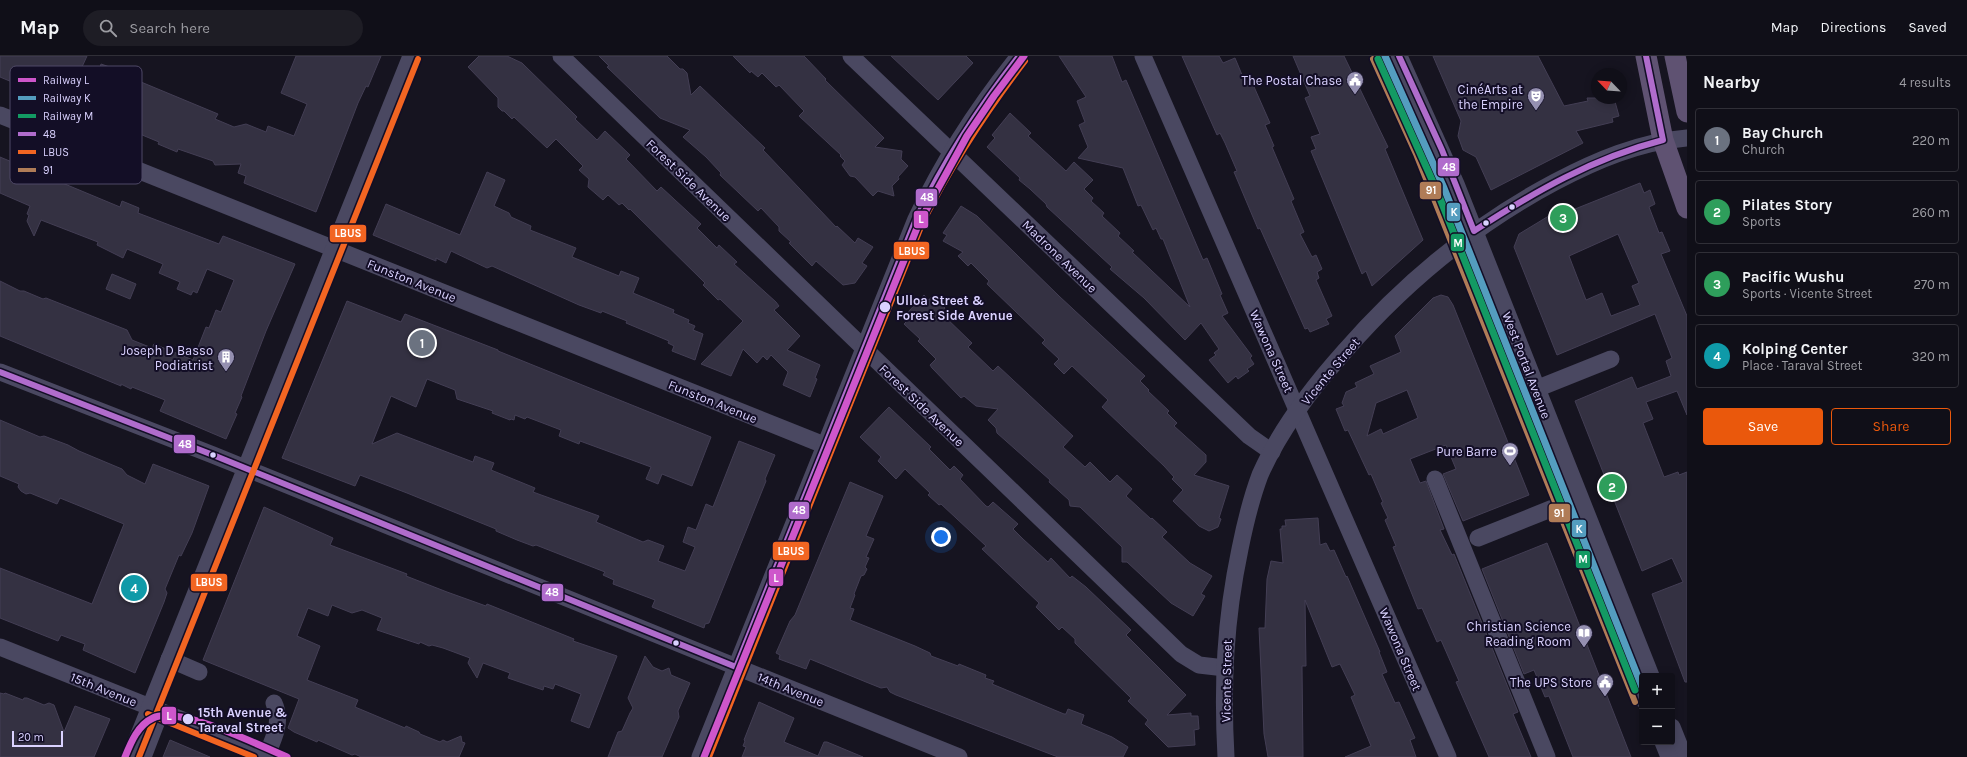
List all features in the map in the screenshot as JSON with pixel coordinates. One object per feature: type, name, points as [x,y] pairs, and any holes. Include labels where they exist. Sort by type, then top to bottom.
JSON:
[{"type":"main road","points":[[1646,56],[1663,140],[1687,208]]},
{"type":"main road","points":[[1675,56],[1687,112]]},
{"type":"street","points":[[143,757],[159,685],[411,56]]},
{"type":"street","name":"Forest Side Avenue","points":[[561,56],[863,349],[1181,654],[1199,665],[1225,668]]},
{"type":"street","name":"Madrone Avenue","points":[[851,56],[1249,436],[1272,452]]},
{"type":"street","points":[[700,757],[916,218],[950,152],[982,103],[1019,56]]},
{"type":"street","name":"Wawona Street","points":[[1143,56],[1448,757]]},
{"type":"street","name":"West Portal Avenue","points":[[1380,56],[1423,151],[1639,692]]},
{"type":"street","name":"West Portal Avenue","points":[[1399,56],[1442,150],[1536,389],[1651,673]]},
{"type":"street","name":"Funston Avenue","points":[[0,115],[10,119]]},
{"type":"street","name":"Vicente Street","points":[[1226,757],[1225,668],[1228,616],[1242,541],[1254,494],[1261,475],[1272,452],[1297,410],[1316,384],[1376,316],[1420,275],[1474,231],[1517,203],[1570,174],[1622,151],[1663,140],[1687,138]]},
{"type":"street","name":"Funston Avenue","points":[[142,172],[824,445]]},
{"type":"street","points":[[1536,389],[1611,359]]},
{"type":"street","name":"14th Avenue","points":[[0,372],[246,468],[959,757]]},
{"type":"street","points":[[1435,479],[1547,757]]},
{"type":"street","points":[[1478,538],[1563,504]]},
{"type":"street","name":"15th Avenue","points":[[0,647],[271,755]]},
{"type":"street","points":[[169,659],[199,672]]},
{"type":"street","points":[[271,755],[279,722],[279,713],[274,703]]},
{"type":"street","points":[[118,757],[125,741],[153,708]]},
{"type":"street","points":[[130,757],[153,708]]},
{"type":"street","points":[[1675,734],[1684,757]]},
{"type":"street","points":[[1654,745],[1658,757]]},
{"type":"street","points":[[1664,745],[1669,757]]},
{"type":"building","points":[[0,56],[87,56],[82,66],[10,66],[10,81],[0,77]]},
{"type":"building","points":[[296,56],[381,56],[368,87],[366,86],[358,103],[316,212],[244,183],[246,176],[238,173],[241,164],[215,165],[213,161],[178,149],[177,152],[142,135],[142,82],[218,114],[215,119],[234,127],[246,124],[266,132],[268,126],[294,136],[307,104],[281,93]]},
{"type":"building","points":[[479,56],[507,56],[522,63],[577,117],[575,119],[597,140],[605,131],[630,155],[626,159],[657,191],[661,187],[701,224],[697,228],[717,248],[719,245],[737,262],[734,264],[776,302],[779,306],[774,310],[800,336],[787,350],[820,365],[815,378],[817,379],[810,397],[783,385],[788,372],[771,355],[767,360],[763,356],[757,363],[743,349],[731,376],[701,364],[743,321],[720,299],[718,300],[703,285],[705,283],[630,209],[629,210],[622,203],[619,205],[608,195],[603,200],[588,187],[589,179],[579,170],[583,166],[556,139],[547,148],[514,117],[512,119],[498,107],[498,98],[468,67]]},
{"type":"building","points":[[599,56],[667,56],[680,69],[683,69],[687,73],[691,95],[700,86],[765,148],[763,150],[836,227],[837,226],[855,243],[858,238],[873,247],[862,263],[867,266],[855,283],[843,285],[816,261],[812,266],[789,243],[791,242],[779,231],[779,227],[761,208],[758,211],[720,175],[721,173],[706,157],[683,137],[690,130],[660,118],[607,67],[609,66]]},
{"type":"building","points":[[733,56],[804,56],[826,79],[825,80],[884,138],[875,147],[902,151],[901,159],[908,166],[892,186],[894,196],[878,191],[873,196],[855,177],[850,176],[842,165],[845,161],[840,156],[841,155],[799,116],[804,111],[779,85],[776,87],[762,73],[758,77],[751,71],[750,73]]},
{"type":"building","points":[[891,56],[966,56],[973,63],[938,100]]},
{"type":"building","points":[[1059,56],[1112,56],[1122,82],[1126,80],[1203,260],[1207,258],[1222,294],[1220,295],[1228,313],[1222,316],[1252,356],[1250,358],[1254,364],[1247,369],[1249,371],[1238,379],[1236,376],[1228,383],[1209,360],[1216,355],[1214,353],[1219,349],[1201,323],[1185,340],[1144,298],[1110,269],[1112,267],[1047,207],[1046,204],[1019,180],[1020,178],[987,147],[995,138],[992,135],[1010,113],[1031,133],[1028,136],[1066,171],[1074,162],[1093,180],[1084,189],[1093,198],[1091,201],[1104,213],[1102,216],[1120,233],[1118,236],[1134,251],[1132,252],[1190,307],[1163,239],[1161,239],[1156,228],[1153,230],[1141,205],[1138,206],[1123,168],[1078,158],[1088,147],[1079,125],[1085,122],[1077,101],[1086,97]]},
{"type":"building","points":[[1182,56],[1219,56],[1223,63],[1235,58],[1245,82],[1251,80],[1270,123],[1265,125],[1274,146],[1272,147],[1294,199],[1291,201],[1304,232],[1300,234],[1312,257],[1316,255],[1322,269],[1317,272],[1319,278],[1316,280],[1332,316],[1326,319],[1329,324],[1310,332],[1308,328],[1305,329],[1260,228],[1258,229],[1234,172],[1237,171],[1225,143],[1220,133],[1217,135]]},
{"type":"building","points":[[1293,56],[1344,56],[1388,147],[1385,149],[1423,240],[1372,286],[1366,271],[1362,274],[1311,151],[1316,149],[1311,137],[1320,134],[1305,98],[1310,96]]},
{"type":"building","points":[[1433,56],[1538,56],[1564,106],[1588,101],[1587,98],[1591,98],[1591,104],[1616,104],[1619,116],[1612,118],[1613,122],[1576,131],[1583,143],[1491,190],[1476,157],[1463,150],[1458,136],[1461,121]]},
{"type":"building","points":[[0,157],[10,161],[10,184],[65,184],[120,207],[122,201],[139,208],[138,213],[219,244],[223,236],[295,264],[266,331],[235,413],[237,414],[226,439],[160,411],[165,400],[132,387],[131,389],[121,384],[121,386],[0,336],[0,281],[20,291],[24,291],[43,299],[46,298],[127,330],[132,340],[152,348],[154,344],[193,360],[206,327],[209,328],[216,310],[221,312],[234,280],[207,269],[197,293],[193,291],[191,295],[177,289],[180,282],[159,273],[163,264],[127,249],[123,258],[97,245],[98,242],[41,220],[34,236],[27,221],[29,215],[27,214],[30,206],[0,193]]},
{"type":"building","points":[[487,172],[505,180],[494,206],[509,213],[511,217],[531,226],[530,230],[576,248],[572,257],[619,276],[621,271],[639,278],[633,293],[674,310],[673,313],[689,320],[688,323],[695,326],[693,330],[703,334],[695,360],[672,351],[674,346],[668,343],[669,341],[626,323],[627,321],[602,311],[601,313],[579,305],[492,266],[487,268],[451,251],[446,263],[436,258],[436,261],[373,235],[386,204],[460,235]]},
{"type":"building","points":[[1640,183],[1644,193],[1650,190],[1655,204],[1649,207],[1659,233],[1662,232],[1670,251],[1661,254],[1687,316],[1687,415],[1677,391],[1646,402],[1653,419],[1643,423],[1664,477],[1678,472],[1679,475],[1687,472],[1687,682],[1685,682],[1652,594],[1683,582],[1672,558],[1642,571],[1575,401],[1632,377],[1637,389],[1671,376],[1666,361],[1672,358],[1655,314],[1557,355],[1514,247],[1519,234],[1552,214],[1568,208],[1570,211]],"holes":[[[1618,234],[1639,283],[1632,286],[1640,305],[1611,316],[1602,293],[1586,300],[1569,256]]]},
{"type":"building","points":[[961,206],[977,216],[1059,296],[1145,376],[1140,381],[1169,411],[1167,413],[1177,423],[1174,426],[1206,455],[1206,462],[1194,475],[1229,486],[1219,518],[1221,519],[1218,527],[1209,531],[1199,526],[1173,501],[1183,490],[1172,479],[1174,477],[1164,466],[1102,407],[1108,400],[1072,366],[1064,374],[1054,364],[1059,359],[1042,343],[1045,340],[987,284],[989,281],[971,263],[968,266],[958,256],[963,252],[943,241],[947,235],[943,233]]},
{"type":"building","points":[[112,274],[136,284],[130,299],[106,289]]},
{"type":"building","points":[[924,295],[929,300],[932,296],[945,308],[941,313],[972,343],[968,347],[993,371],[998,366],[1073,436],[1063,447],[1085,467],[1090,462],[1110,482],[1117,475],[1132,489],[1126,496],[1167,532],[1162,537],[1190,563],[1212,576],[1201,594],[1205,596],[1193,616],[1171,603],[1127,562],[1122,562],[1122,547],[1080,507],[1070,506],[1069,500],[1049,482],[1050,480],[997,433],[996,428],[988,420],[998,409],[976,406],[964,396],[961,398],[932,368],[930,365],[936,359],[918,341],[920,339],[904,324],[912,316],[908,312]]},
{"type":"building","points":[[1441,295],[1448,297],[1453,305],[1529,495],[1463,521],[1443,474],[1456,469],[1446,445],[1410,459],[1420,483],[1426,481],[1444,529],[1440,530],[1452,555],[1454,554],[1518,712],[1513,714],[1531,757],[1489,757],[1456,682],[1459,681],[1441,640],[1437,642],[1422,608],[1418,609],[1393,547],[1396,546],[1385,520],[1388,518],[1371,474],[1369,475],[1348,430],[1345,431],[1336,409],[1344,406],[1342,403],[1346,392],[1357,387],[1355,383],[1374,374],[1370,366],[1401,352],[1395,336],[1433,298]],"holes":[[[1407,390],[1418,418],[1383,434],[1381,429],[1367,436],[1376,403]]]},
{"type":"building","points":[[347,301],[401,322],[405,314],[498,350],[711,437],[692,486],[662,474],[658,484],[646,479],[651,467],[580,441],[579,444],[559,436],[561,430],[527,417],[525,419],[515,415],[514,420],[510,420],[492,413],[493,411],[457,399],[455,390],[427,379],[416,407],[391,396],[372,444],[397,433],[473,462],[475,456],[494,463],[491,470],[535,488],[533,492],[599,516],[596,522],[643,542],[648,540],[664,546],[658,561],[685,571],[695,547],[683,542],[688,527],[696,530],[706,504],[713,507],[739,441],[775,455],[709,623],[705,624],[704,628],[652,607],[655,600],[613,584],[614,580],[603,575],[605,572],[536,545],[533,546],[517,540],[496,531],[496,529],[407,493],[360,475],[355,486],[282,458]]},
{"type":"building","points":[[889,407],[931,447],[929,449],[950,470],[954,466],[963,475],[960,479],[986,506],[988,507],[993,502],[1018,524],[1013,529],[1023,539],[1048,562],[1051,558],[1070,578],[1072,576],[1086,587],[1131,630],[1126,635],[1186,695],[1167,715],[1191,713],[1191,716],[1198,716],[1199,729],[1194,730],[1195,745],[1168,747],[1145,724],[1148,720],[1128,701],[1131,698],[1075,643],[1075,639],[1062,627],[1059,630],[1036,607],[1039,603],[982,549],[986,546],[941,504],[939,505],[928,495],[930,493],[905,469],[896,479],[878,461],[881,457],[860,437]]},
{"type":"building","points":[[0,420],[40,437],[44,436],[68,445],[122,469],[127,475],[145,484],[153,464],[209,486],[192,533],[181,556],[179,555],[165,589],[167,593],[164,602],[135,673],[83,650],[85,644],[61,635],[58,641],[0,618],[0,568],[92,604],[124,524],[60,498],[57,504],[30,493],[26,494],[18,487],[19,484],[0,476]]},
{"type":"building","points":[[850,482],[883,496],[866,536],[874,539],[866,557],[869,558],[865,567],[867,569],[864,575],[861,576],[854,594],[855,595],[850,608],[854,609],[850,620],[915,646],[930,653],[931,656],[958,666],[959,664],[986,675],[985,678],[994,681],[992,684],[1064,714],[1066,714],[1068,709],[1084,715],[1081,724],[1112,737],[1128,747],[1123,757],[1058,757],[896,695],[890,692],[887,687],[881,688],[810,659],[806,669],[779,659],[780,655],[776,653],[790,621],[795,615]]},
{"type":"building","points":[[264,507],[333,538],[330,545],[407,574],[406,576],[447,592],[486,606],[487,604],[574,639],[573,641],[617,656],[589,728],[571,721],[581,694],[555,684],[553,689],[544,686],[543,690],[508,678],[510,673],[483,663],[477,678],[468,663],[470,658],[443,648],[432,645],[429,646],[420,642],[419,644],[377,630],[382,618],[362,610],[352,613],[332,605],[328,616],[308,608],[297,636],[320,646],[307,680],[358,700],[355,707],[405,728],[406,726],[419,732],[420,734],[440,742],[443,740],[447,742],[461,736],[462,742],[465,743],[459,757],[361,757],[355,754],[352,755],[318,740],[317,742],[288,728],[299,699],[203,660]]},
{"type":"building","points":[[1318,518],[1320,545],[1326,543],[1330,551],[1334,550],[1346,577],[1347,576],[1380,652],[1387,672],[1382,674],[1395,703],[1399,702],[1415,738],[1410,740],[1416,757],[1345,757],[1371,746],[1351,697],[1355,695],[1340,664],[1332,667],[1305,600],[1306,666],[1302,666],[1303,757],[1268,757],[1264,734],[1259,628],[1265,628],[1267,579],[1271,561],[1283,563],[1280,529],[1282,529],[1282,526],[1286,526],[1285,520]]},
{"type":"building","points":[[1547,543],[1631,757],[1573,757],[1549,696],[1545,697],[1534,670],[1524,674],[1482,569]]},
{"type":"building","points":[[645,656],[653,667],[662,671],[669,668],[671,675],[690,683],[678,711],[679,717],[662,757],[608,757],[618,732],[622,731],[633,708],[628,698]]},
{"type":"building","points":[[0,693],[5,693],[23,700],[24,698],[27,698],[44,705],[49,703],[54,705],[64,732],[75,706],[110,719],[94,757],[0,757]]},
{"type":"building","points":[[759,702],[794,718],[784,742],[818,756],[824,742],[827,742],[863,757],[742,757],[746,747],[743,746],[744,740]]},
{"type":"building","points":[[170,740],[210,757],[163,757]]},
{"type":"rail line","name":"L","points":[[704,757],[919,223],[967,136],[994,96],[1024,56]]},
{"type":"rail line","name":"K","points":[[1385,56],[1444,188],[1639,679]]},
{"type":"rail line","name":"M","points":[[1378,59],[1437,191],[1635,690]]},
{"type":"rail line","name":"L","points":[[125,757],[139,729],[153,718],[165,715],[181,717],[220,728],[287,757]]},
{"type":"transit line","name":"48","points":[[736,667],[916,219],[950,155],[976,115],[1019,56]]},
{"type":"transit line","name":"48","points":[[1399,56],[1442,150],[1474,231],[1519,203],[1588,166],[1637,147],[1663,140],[1646,56]]},
{"type":"transit line","name":"LBUS","points":[[139,757],[418,59]]},
{"type":"transit line","name":"91","points":[[1373,59],[1416,154],[1635,702]]},
{"type":"transit line","name":"LBUS","points":[[709,757],[923,222],[970,139],[1025,61]]},
{"type":"transit line","name":"48","points":[[0,372],[213,455],[736,667]]},
{"type":"transit line","name":"LBUS","points":[[148,714],[254,757]]},
{"type":"place","name":"The Postal Chase","points":[[1355,95]]},
{"type":"place","name":"CinéArts at the Empire","points":[[1536,111]]},
{"type":"place","name":"Pacific Wushu","points":[[1563,218]]},
{"type":"place","name":"Ulloa Street & Forest Side Avenue","points":[[885,307]]},
{"type":"place","name":"Bay Church","points":[[422,343]]},
{"type":"place","name":"Joseph D Basso Podiatrist","points":[[226,372]]},
{"type":"place","name":"Pure Barre","points":[[1510,466]]},
{"type":"place","name":"Pilates Story","points":[[1612,487]]},
{"type":"place","name":"Kolping Center","points":[[134,588]]},
{"type":"place","name":"Christian Science Reading Room","points":[[1584,648]]},
{"type":"place","name":"The UPS Store","points":[[1605,697]]},
{"type":"place","name":"15th Avenue & Taraval Street","points":[[188,719]]}]
